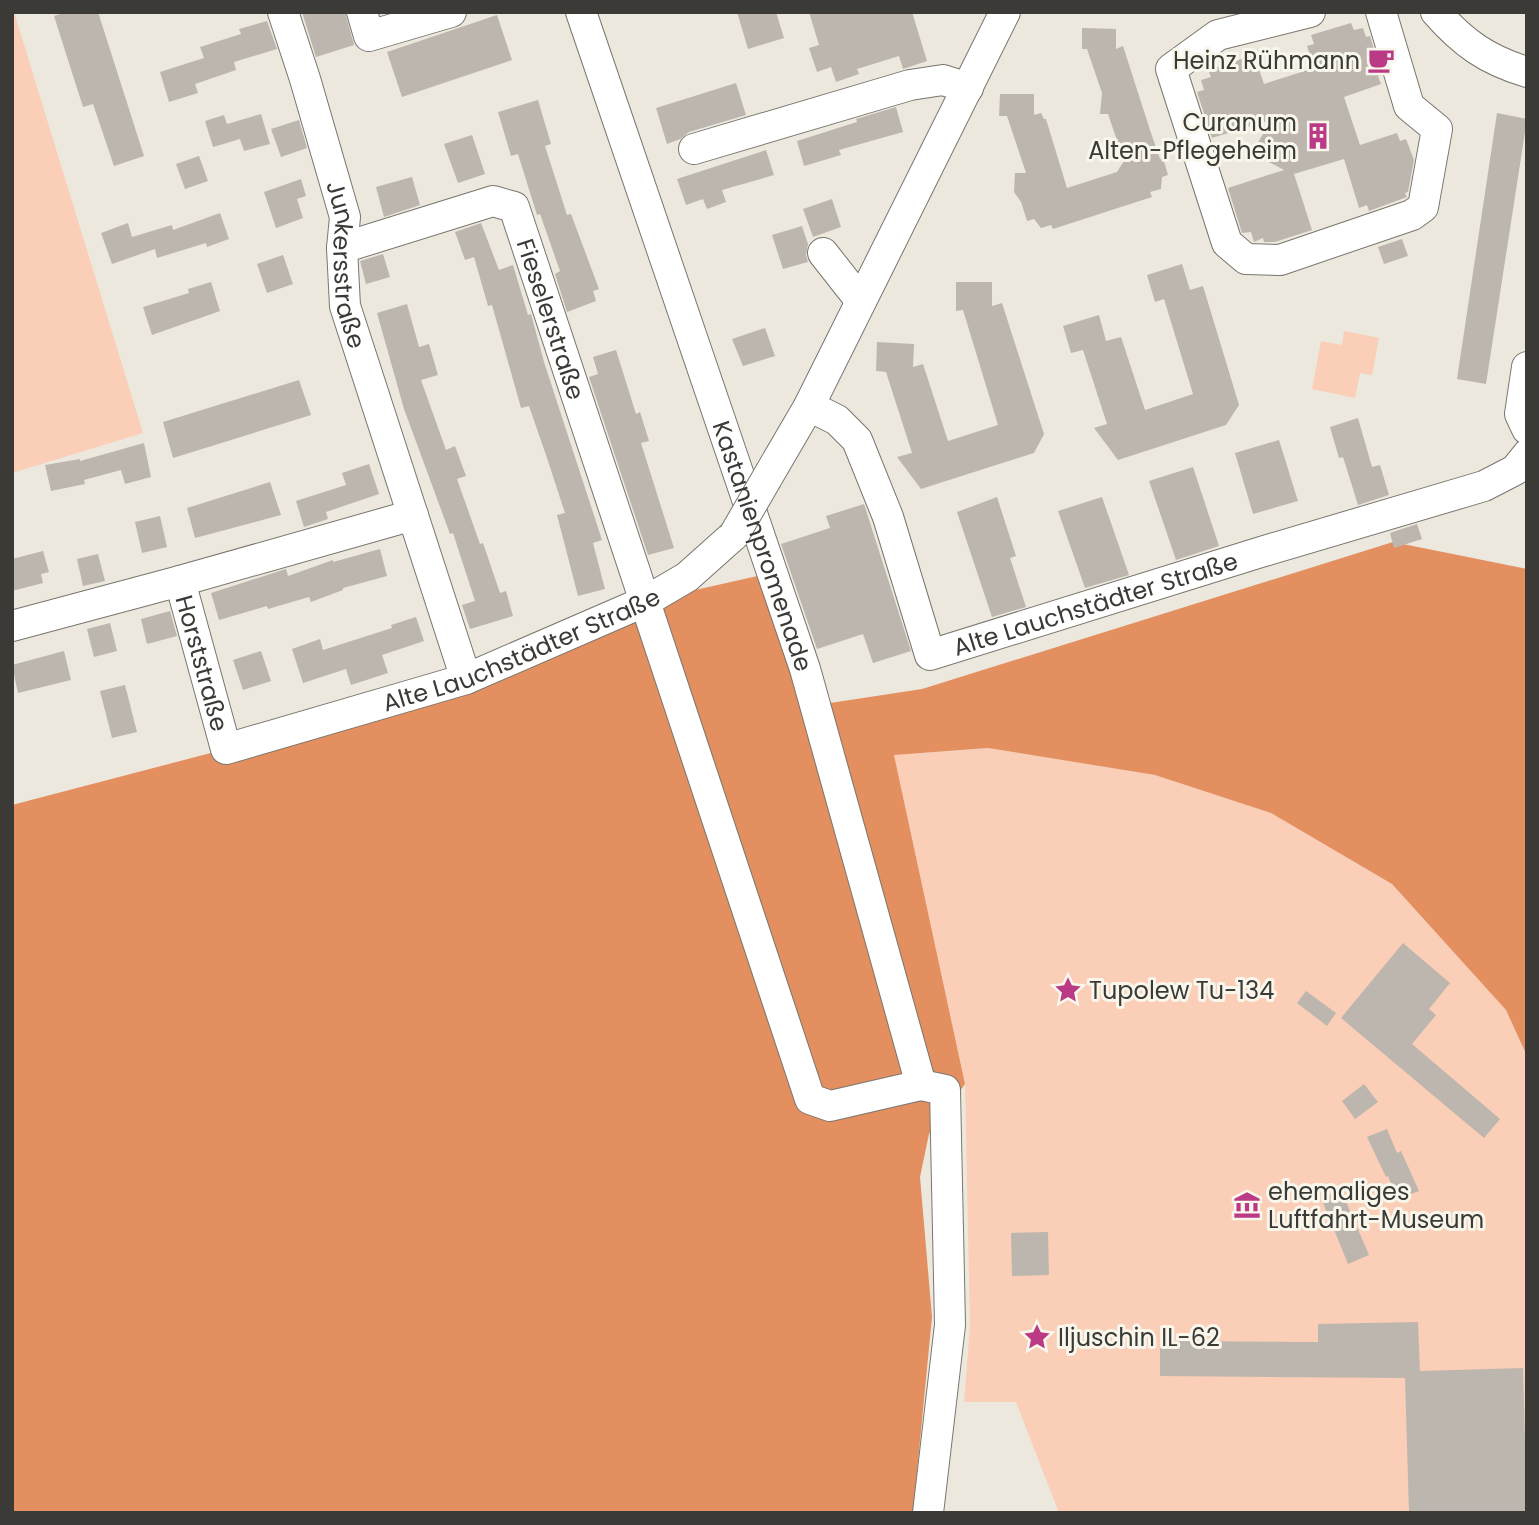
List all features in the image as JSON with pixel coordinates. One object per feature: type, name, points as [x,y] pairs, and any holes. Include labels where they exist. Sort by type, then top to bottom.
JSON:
[{"type":"street","name":"Junkersstraße","points":[[283,12],[345,217],[342,248],[345,306],[466,679]]},
{"type":"street","points":[[362,12],[369,36],[451,12]]},
{"type":"street","name":"Kastanienpromenade","points":[[581,12],[805,668],[921,1085]]},
{"type":"street","name":"Alte Lauchstädter Straße","points":[[226,749],[466,679],[646,601],[687,577],[734,535],[809,406],[1006,12]]},
{"type":"street","points":[[1310,12],[1218,35],[1171,69],[1227,243],[1246,259],[1280,260],[1412,215],[1423,207],[1437,129],[1409,106],[1381,12]]},
{"type":"street","points":[[1436,12],[1464,42],[1491,60],[1527,72]]},
{"type":"street","points":[[694,149],[910,85],[943,80],[968,88]]},
{"type":"street","name":"Fieselerstraße","points":[[342,248],[493,201],[514,207],[646,601]]},
{"type":"street","points":[[823,253],[860,300]]},
{"type":"street","points":[[1527,367],[1520,414],[1527,429]]},
{"type":"street","name":"Alte Lauchstädter Straße","points":[[809,406],[837,420],[857,440],[888,517],[930,655],[1484,486],[1514,470],[1527,455]]},
{"type":"street","points":[[180,581],[413,515]]},
{"type":"street","name":"Horststraße","points":[[12,626],[180,581],[226,749]]},
{"type":"street","points":[[646,601],[810,1099],[830,1107],[921,1085],[945,1090],[950,1325],[928,1513]]},
{"type":"shaded area","points":[[12,12],[143,433],[12,473]]},
{"type":"shaded area","points":[[1344,331],[1379,338],[1372,375],[1360,373],[1355,398],[1312,389],[1321,341],[1342,345]]},
{"type":"shaded area","points":[[1393,542],[1527,569],[1527,1056],[1506,1010],[1392,884],[1271,813],[1155,775],[988,748],[894,755],[965,1084],[929,1134],[920,1177],[932,1317],[913,1513],[12,1513],[12,805],[226,749],[646,601],[762,575],[804,707],[922,689]]},
{"type":"shaded area","name":"ehemaliges Luftfahrt-Museum","points":[[988,748],[1155,775],[1271,813],[1392,884],[1506,1010],[1527,1056],[1527,1513],[1059,1513],[1016,1402],[964,1402],[970,1326],[965,1084],[894,755]]},
{"type":"building","points":[[66,12],[98,12],[144,156],[114,166],[93,104],[83,107],[54,16]]},
{"type":"building","points":[[302,12],[345,12],[354,45],[316,57]]},
{"type":"building","points":[[737,12],[776,12],[784,38],[748,49]]},
{"type":"building","points":[[809,12],[912,12],[927,61],[903,69],[899,56],[857,69],[859,74],[836,82],[831,67],[817,72],[809,48],[819,45]]},
{"type":"building","points":[[497,15],[512,60],[402,97],[387,52]]},
{"type":"building","points":[[267,21],[277,49],[234,62],[236,70],[195,84],[198,93],[169,102],[160,72],[204,58],[200,47],[241,34],[239,29]]},
{"type":"building","name":"Curanum Alten-Pflegeheim","points":[[1351,23],[1354,30],[1363,28],[1366,37],[1370,36],[1382,75],[1378,76],[1381,84],[1344,97],[1360,145],[1397,133],[1400,141],[1406,139],[1414,160],[1408,192],[1405,193],[1407,197],[1369,211],[1367,205],[1359,208],[1344,159],[1294,174],[1312,230],[1275,242],[1264,242],[1263,238],[1254,242],[1251,232],[1242,233],[1228,188],[1284,170],[1252,153],[1271,120],[1212,138],[1197,92],[1204,90],[1201,80],[1211,77],[1208,70],[1254,55],[1264,84],[1314,68],[1307,46],[1314,44],[1311,35]]},
{"type":"building","points":[[1082,28],[1116,29],[1116,49],[1123,46],[1160,159],[1163,158],[1168,175],[1162,177],[1161,189],[1150,192],[1152,197],[1053,229],[1051,225],[1041,228],[1034,219],[1027,221],[1021,202],[1014,192],[1015,173],[1026,173],[1007,116],[999,116],[1000,94],[1034,94],[1034,115],[1041,113],[1046,119],[1067,188],[1117,172],[1124,161],[1108,114],[1100,114],[1102,93],[1087,49],[1082,49]]},
{"type":"building","points":[[736,83],[746,115],[689,132],[667,144],[656,108]]},
{"type":"building","points":[[538,100],[551,144],[545,146],[567,215],[571,214],[599,289],[593,291],[596,301],[567,312],[555,274],[560,271],[540,214],[537,215],[518,154],[511,156],[498,112]]},
{"type":"building","points":[[896,107],[903,132],[839,150],[841,155],[804,166],[797,141]]},
{"type":"building","points":[[1497,113],[1527,119],[1486,384],[1457,379]]},
{"type":"building","points":[[261,114],[270,144],[244,151],[240,139],[213,147],[205,121],[224,115],[227,124]]},
{"type":"building","points":[[299,120],[307,148],[281,157],[271,129]]},
{"type":"building","points":[[472,135],[485,174],[458,183],[444,144]]},
{"type":"building","points":[[766,150],[774,175],[722,190],[726,202],[707,209],[703,199],[686,205],[677,179]]},
{"type":"building","points":[[199,156],[208,181],[185,189],[176,164]]},
{"type":"building","points":[[412,177],[420,205],[384,217],[376,187]]},
{"type":"building","points":[[301,179],[306,196],[297,199],[303,218],[276,228],[264,192]]},
{"type":"building","points":[[832,199],[841,227],[813,237],[803,209]]},
{"type":"building","points":[[220,213],[229,239],[207,247],[206,243],[157,258],[155,249],[112,264],[101,233],[128,223],[132,237],[172,225],[173,230]]},
{"type":"building","points":[[481,223],[499,270],[513,265],[528,315],[531,314],[602,540],[593,543],[605,589],[578,596],[557,515],[565,513],[547,458],[529,406],[521,408],[492,305],[488,306],[474,257],[465,260],[455,232]]},
{"type":"building","points":[[802,226],[808,244],[808,262],[783,269],[772,235]]},
{"type":"building","points":[[1402,239],[1408,256],[1384,264],[1378,247]]},
{"type":"building","points":[[383,254],[390,277],[366,284],[360,261]]},
{"type":"building","points":[[283,255],[293,284],[267,293],[257,264]]},
{"type":"building","points":[[1182,264],[1190,290],[1203,286],[1239,405],[1226,425],[1118,460],[1094,428],[1107,424],[1083,350],[1071,353],[1063,326],[1099,315],[1106,341],[1121,337],[1145,410],[1193,394],[1164,299],[1155,302],[1147,275]]},
{"type":"building","points":[[211,282],[220,311],[152,335],[143,307],[189,293],[188,289]]},
{"type":"building","points":[[956,282],[992,282],[992,306],[1002,303],[1044,434],[1034,453],[921,489],[897,457],[912,453],[886,372],[876,371],[877,342],[914,344],[913,367],[923,364],[948,441],[998,425],[963,310],[956,311]]},
{"type":"building","points":[[407,304],[419,347],[429,344],[438,375],[421,380],[446,450],[455,446],[466,476],[457,479],[500,593],[506,591],[513,616],[470,629],[462,605],[475,601],[453,533],[450,534],[404,409],[377,313]]},
{"type":"building","points":[[765,328],[775,356],[743,366],[732,339]]},
{"type":"building","points":[[616,350],[636,414],[640,412],[649,441],[641,443],[674,548],[648,555],[589,377],[598,374],[593,357]]},
{"type":"building","points":[[299,380],[311,415],[173,458],[163,422]]},
{"type":"building","points":[[1358,418],[1372,467],[1380,465],[1389,495],[1358,505],[1330,427]]},
{"type":"building","points":[[1279,440],[1298,501],[1253,514],[1235,453]]},
{"type":"building","points":[[144,443],[151,477],[125,484],[121,470],[84,480],[85,484],[51,491],[45,465],[80,461]]},
{"type":"building","points":[[369,464],[379,494],[326,512],[328,519],[304,527],[296,501],[346,485],[342,473]]},
{"type":"building","points":[[1193,467],[1219,546],[1176,560],[1149,481]]},
{"type":"building","points":[[270,482],[281,515],[195,538],[187,508]]},
{"type":"building","points":[[997,497],[1016,556],[1010,558],[1026,607],[992,617],[957,512]]},
{"type":"building","points":[[1102,497],[1129,575],[1085,588],[1058,511]]},
{"type":"building","points":[[864,504],[911,651],[873,663],[863,634],[817,649],[781,544],[830,528],[826,516]]},
{"type":"building","points":[[160,516],[167,547],[142,553],[135,522]]},
{"type":"building","points":[[1417,524],[1422,539],[1394,548],[1390,533]]},
{"type":"building","points":[[380,549],[387,576],[343,588],[311,602],[309,597],[219,620],[211,593],[286,569],[288,576],[333,560]]},
{"type":"building","points":[[43,551],[49,572],[41,574],[43,583],[12,591],[12,559]]},
{"type":"building","points":[[98,554],[105,581],[83,586],[77,559]]},
{"type":"building","points":[[170,611],[177,636],[147,644],[141,619]]},
{"type":"building","points":[[416,617],[424,641],[382,655],[388,673],[351,685],[346,669],[303,683],[292,649],[320,639],[323,650],[392,628],[391,625]]},
{"type":"building","points":[[110,623],[117,651],[94,657],[87,629]]},
{"type":"building","points":[[64,651],[71,680],[18,693],[12,665]]},
{"type":"building","points":[[261,651],[271,681],[243,690],[233,660]]},
{"type":"building","points":[[125,685],[137,732],[112,738],[100,691]]},
{"type":"building","points":[[1403,943],[1450,983],[1429,1009],[1436,1015],[1412,1044],[1500,1119],[1484,1138],[1341,1018]]},
{"type":"building","points":[[1306,991],[1336,1013],[1327,1026],[1297,1003]]},
{"type":"building","points":[[1364,1084],[1378,1102],[1355,1119],[1342,1101]]},
{"type":"building","points":[[1387,1129],[1397,1153],[1401,1151],[1419,1191],[1397,1199],[1367,1137]]},
{"type":"building","points":[[1341,1190],[1369,1255],[1348,1264],[1321,1198]]},
{"type":"building","points":[[1048,1232],[1049,1275],[1012,1276],[1011,1233]]},
{"type":"building","points":[[1418,1322],[1420,1371],[1523,1368],[1527,1513],[1409,1513],[1405,1378],[1160,1376],[1160,1341],[1318,1342],[1318,1324]]},
{"type":"place","name":"Heinz Rühmann","points":[[1381,60]]},
{"type":"place","name":"Curanum Alten-Pflegeheim","points":[[1318,136]]},
{"type":"place","name":"Tupolew Tu-134","points":[[1068,990]]},
{"type":"place","name":"ehemaliges Luftfahrt-Museum","points":[[1247,1205]]},
{"type":"place","name":"Iljuschin IL-62","points":[[1037,1337]]}]
